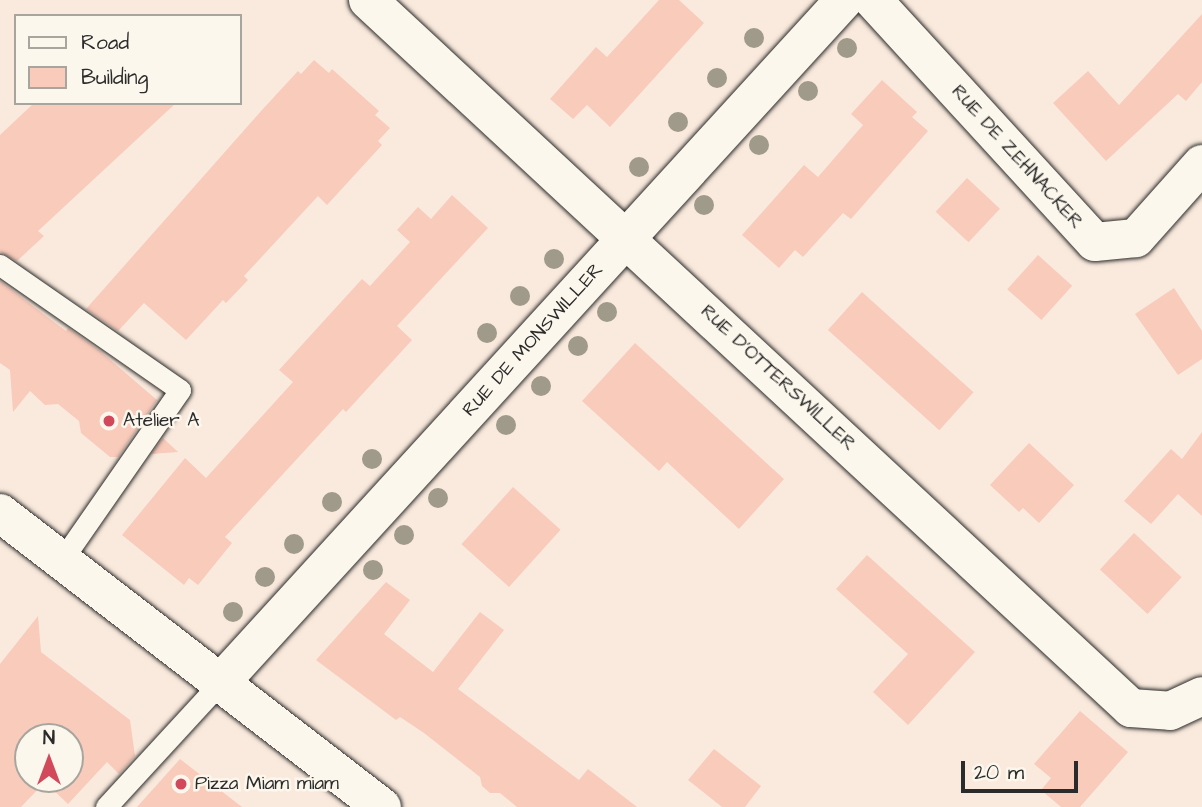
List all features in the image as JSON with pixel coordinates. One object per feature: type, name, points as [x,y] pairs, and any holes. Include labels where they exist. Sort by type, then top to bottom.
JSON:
[{"type":"street","name":"RUE D'OTTERSWILLER","points":[[368,0],[1131,708],[1170,711],[1202,696]]},
{"type":"street","name":"RUE DE MONSWILLER","points":[[222,681],[844,0]]},
{"type":"street","name":"RUE DE ZEHNACKER","points":[[873,0],[1095,242],[1136,238],[1202,164]]},
{"type":"street","points":[[0,513],[222,681],[382,807]]},
{"type":"lane","points":[[0,265],[180,390],[62,560]]},
{"type":"lane","points":[[106,807],[222,681]]},
{"type":"building","points":[[659,0],[679,0],[704,23],[610,127],[587,105],[573,119],[550,99],[596,47],[607,57]]},
{"type":"building","points":[[1202,14],[1202,82],[1186,101],[1178,94],[1106,161],[1053,103],[1088,71],[1119,105]]},
{"type":"building","points":[[314,60],[329,73],[332,69],[379,111],[375,115],[390,128],[378,141],[382,145],[327,205],[318,196],[244,276],[248,280],[226,303],[223,300],[186,340],[144,303],[118,331],[86,309],[262,110],[298,71],[301,74]]},
{"type":"building","points":[[882,80],[917,112],[912,117],[928,131],[851,219],[843,213],[803,257],[795,250],[779,268],[742,235],[804,165],[818,177],[863,125],[851,114]]},
{"type":"building","points":[[32,105],[174,105],[38,231],[44,236],[17,261],[0,252],[0,135]]},
{"type":"building","points":[[967,178],[1000,209],[969,242],[936,212]]},
{"type":"building","points":[[452,195],[488,228],[397,326],[412,340],[346,412],[343,409],[225,537],[232,543],[198,585],[189,578],[184,585],[122,535],[185,458],[206,478],[293,382],[279,370],[362,279],[370,286],[410,242],[397,230],[418,207],[431,219]]},
{"type":"building","points":[[1038,255],[1072,286],[1041,320],[1007,289]]},
{"type":"building","points":[[0,281],[66,331],[68,328],[100,351],[157,400],[118,457],[110,457],[81,433],[79,421],[58,404],[45,405],[30,391],[13,412],[10,370],[0,363]]},
{"type":"building","points":[[1174,288],[1202,331],[1202,359],[1178,375],[1135,314]]},
{"type":"building","points":[[862,292],[973,392],[939,430],[828,330]]},
{"type":"building","points":[[635,343],[784,479],[739,529],[667,462],[659,471],[582,401]]},
{"type":"building","points":[[1202,432],[1202,516],[1178,494],[1151,524],[1124,501],[1171,449],[1182,459]]},
{"type":"building","points":[[163,438],[178,452],[151,454]]},
{"type":"building","points":[[1029,443],[1074,485],[1039,523],[1023,508],[1019,512],[990,485]]},
{"type":"building","points":[[513,487],[561,530],[509,587],[461,544]]},
{"type":"building","points":[[1134,533],[1182,577],[1147,614],[1100,570]]},
{"type":"building","points":[[867,555],[975,652],[908,725],[873,692],[908,654],[836,589]]},
{"type":"building","points":[[386,582],[410,600],[384,634],[433,672],[480,612],[504,630],[458,689],[579,780],[588,769],[637,807],[517,807],[500,793],[490,793],[482,786],[480,777],[424,733],[400,717],[396,720],[316,660]]},
{"type":"building","points":[[38,616],[41,652],[130,720],[135,756],[119,774],[107,762],[84,787],[84,723],[14,723],[14,793],[34,793],[21,807],[0,807],[0,664]]},
{"type":"building","points":[[1080,711],[1128,752],[1080,807],[1061,807],[1041,790],[1051,778],[1034,764]]},
{"type":"building","points":[[714,749],[761,786],[745,807],[722,807],[688,780]]},
{"type":"building","points":[[180,759],[242,807],[137,807]]},
{"type":"building","points":[[56,793],[78,793],[68,804]]},
{"type":"place","name":"Atelier A","points":[[109,421]]},
{"type":"place","name":"Pizza Miam miam","points":[[181,784]]}]
